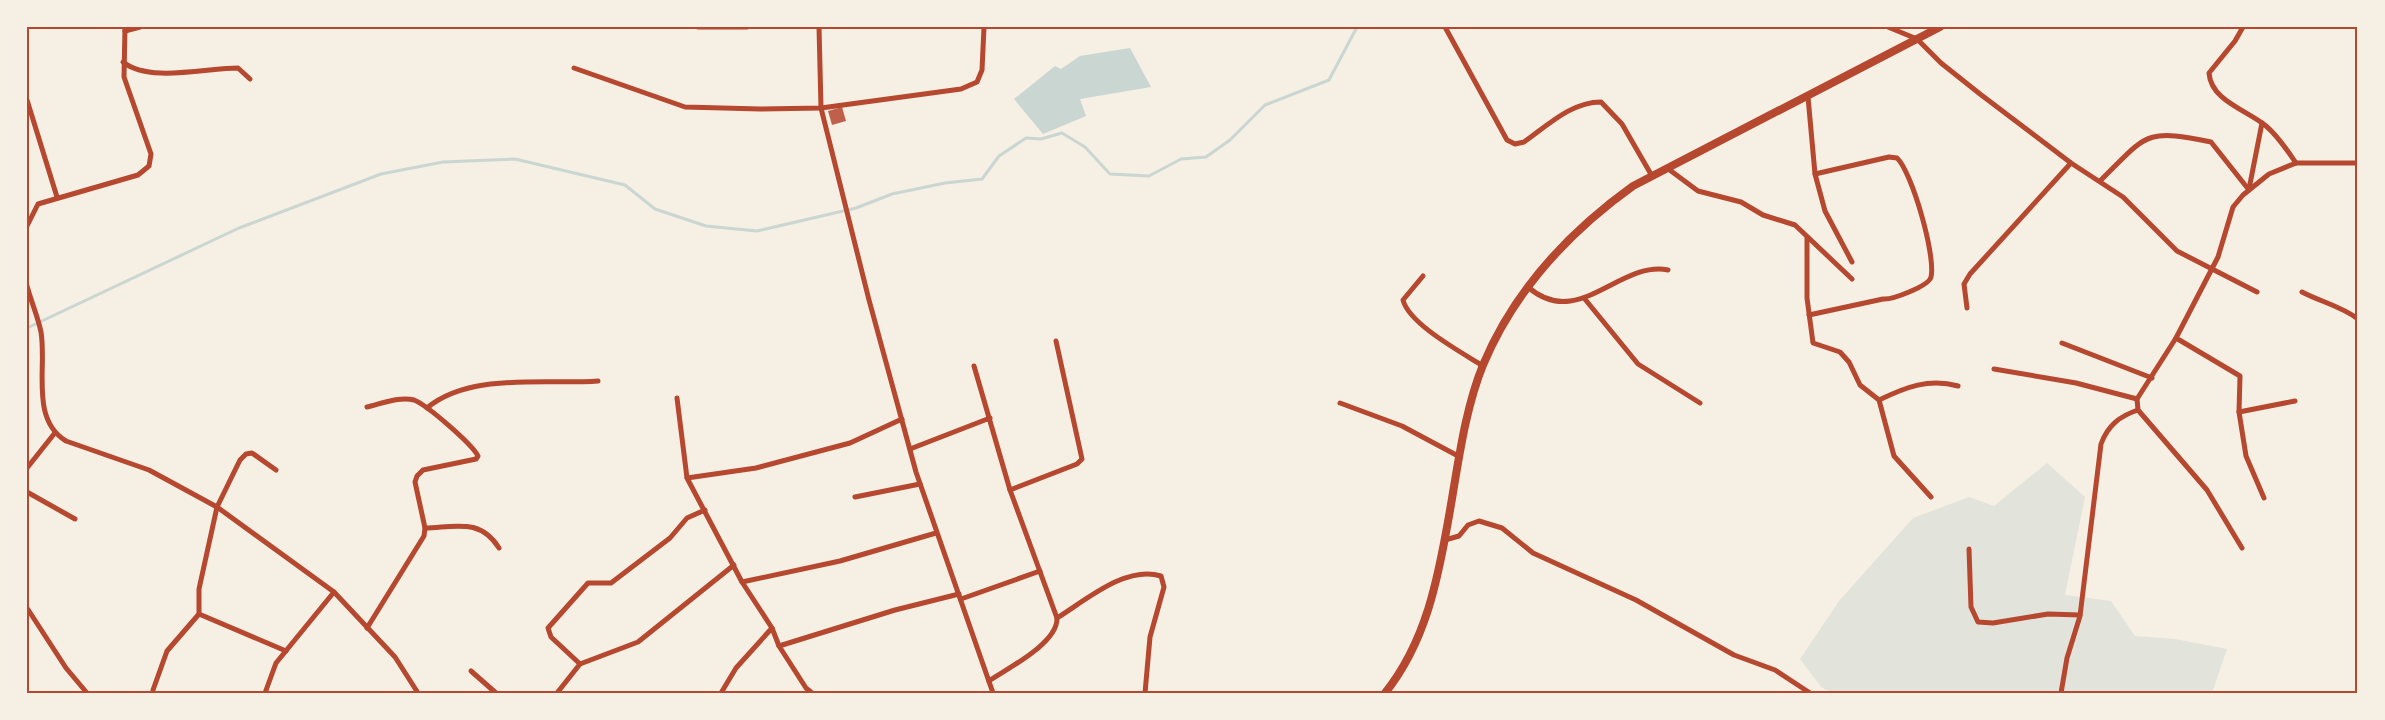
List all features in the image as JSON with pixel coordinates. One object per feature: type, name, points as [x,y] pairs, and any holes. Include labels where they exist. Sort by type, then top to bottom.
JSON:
[{"type":"main road","points":[[1385,693],[1414,650],[1425,624],[1445,540],[1460,457],[1483,366],[1527,286],[1601,209],[1652,176],[1940,27]]},
{"type":"street","points":[[27,226],[38,204],[138,175],[149,166],[151,154],[130,100],[123,62],[125,29],[140,27]]},
{"type":"street","points":[[698,27],[747,27]]},
{"type":"street","points":[[819,27],[821,108],[869,300],[920,484],[993,693]]},
{"type":"street","points":[[574,68],[685,107],[760,110],[821,108],[961,89],[977,82],[982,70],[984,27]]},
{"type":"street","points":[[1445,27],[1507,140],[1515,144],[1524,142],[1574,106],[1587,102],[1601,102],[1622,124],[1652,176]]},
{"type":"street","points":[[1888,27],[1917,39],[1941,63],[2071,162],[2135,206],[2177,251],[2257,292]]},
{"type":"street","points":[[2243,27],[2209,73],[2210,79],[2216,93],[2262,123],[2275,135],[2296,163]]},
{"type":"street","points":[[123,62],[136,70],[151,72],[238,68],[250,79]]},
{"type":"street","points":[[1808,97],[1815,174],[1832,228],[1852,262]]},
{"type":"street","points":[[27,100],[57,197]]},
{"type":"street","points":[[2248,190],[2262,123]]},
{"type":"street","points":[[2100,181],[2144,139],[2150,136],[2172,134],[2211,142],[2248,190]]},
{"type":"street","points":[[1809,315],[1883,298],[1890,299],[1927,283],[1932,273],[1926,231],[1910,177],[1897,158],[1889,157],[1815,174]]},
{"type":"street","points":[[1966,308],[1964,284],[1970,274],[2071,162]]},
{"type":"street","points":[[2242,548],[2207,490],[2139,410],[2137,399],[2176,338],[2222,247],[2233,207],[2248,190],[2269,174],[2296,163],[2358,163]]},
{"type":"street","points":[[1667,168],[1681,181],[1698,191],[1741,202],[1763,215],[1795,225],[1852,279]]},
{"type":"street","points":[[1807,238],[1809,315],[1813,343],[1840,352],[1849,362],[1860,385],[1880,400],[1894,456],[1931,496]]},
{"type":"street","points":[[1527,286],[1544,298],[1570,302],[1650,270],[1668,270]]},
{"type":"street","points":[[1423,276],[1403,300],[1405,310],[1431,331],[1483,366]]},
{"type":"street","points":[[27,286],[41,332],[44,408],[47,423],[54,434],[66,441],[149,470],[217,507],[334,592],[395,657],[418,693]]},
{"type":"street","points":[[2302,292],[2320,301],[2343,308],[2358,319]]},
{"type":"street","points":[[1584,298],[1638,364],[1700,403]]},
{"type":"street","points":[[2176,338],[2240,376],[2239,412],[2246,456],[2264,498]]},
{"type":"street","points":[[1011,490],[1077,464],[1082,459],[1056,341]]},
{"type":"street","points":[[2062,343],[2152,378]]},
{"type":"street","points":[[974,366],[1011,490],[1057,618],[1053,633],[1042,645],[989,681]]},
{"type":"street","points":[[1994,369],[2076,383],[2137,399]]},
{"type":"street","points":[[427,408],[450,392],[524,381],[598,381]]},
{"type":"street","points":[[1880,400],[1922,382],[1944,382],[1958,386]]},
{"type":"street","points":[[677,398],[687,478],[742,582],[772,628],[779,646],[804,691],[812,693]]},
{"type":"street","points":[[367,407],[403,399],[413,400],[427,408],[478,456],[476,459],[423,470],[417,476],[415,482],[425,528],[419,547],[367,628]]},
{"type":"street","points":[[2239,412],[2295,401]]},
{"type":"street","points":[[1340,403],[1402,426],[1460,457]]},
{"type":"street","points":[[2061,693],[2067,658],[2080,615],[2101,444],[2106,430],[2122,415],[2139,410]]},
{"type":"street","points":[[910,449],[990,418]]},
{"type":"street","points":[[687,478],[756,468],[850,443],[902,419]]},
{"type":"street","points":[[27,468],[54,434]]},
{"type":"street","points":[[153,690],[167,651],[199,614],[199,590],[217,507],[246,454],[252,453],[276,470]]},
{"type":"street","points":[[855,497],[920,484]]},
{"type":"street","points":[[27,492],[75,519]]},
{"type":"street","points":[[580,664],[551,637],[548,628],[588,583],[611,583],[670,538],[687,518],[705,510]]},
{"type":"street","points":[[1445,540],[1459,536],[1468,525],[1479,521],[1502,528],[1533,553],[1572,568],[1653,609],[1734,655],[1775,670],[1810,693]]},
{"type":"street","points":[[425,528],[476,526],[491,535],[499,548]]},
{"type":"street","points":[[742,582],[840,561],[936,533]]},
{"type":"street","points":[[1969,549],[1971,607],[1978,622],[1993,623],[2048,614],[2080,615]]},
{"type":"street","points":[[557,693],[580,664],[638,642],[734,565]]},
{"type":"street","points":[[779,646],[895,610],[960,596],[1040,571]]},
{"type":"street","points":[[1057,618],[1121,579],[1146,572],[1161,576],[1164,586],[1150,637],[1145,693]]},
{"type":"street","points":[[265,693],[276,663],[334,592]]},
{"type":"street","points":[[27,608],[66,668],[87,693]]},
{"type":"street","points":[[199,614],[286,651]]},
{"type":"street","points":[[721,693],[736,668],[772,628]]},
{"type":"street","points":[[471,671],[496,693]]},
{"type":"shaded area","points":[[1130,48],[1151,87],[1080,99],[1086,116],[1043,134],[1014,99],[1055,66],[1061,69],[1080,56]]},
{"type":"shaded area","points":[[2047,463],[2085,497],[2065,595],[2111,601],[2135,636],[2175,639],[2227,649],[2212,693],[1832,693],[1821,687],[1800,659],[1839,601],[1913,518],[1969,497],[1994,506]]},
{"type":"building","points":[[842,107],[846,121],[832,125],[828,111]]},
{"type":"waterway","points":[[27,328],[239,228],[381,174],[443,162],[515,159],[625,185],[655,209],[706,226],[757,231],[856,208],[892,194],[945,183],[982,179],[999,156],[1026,138],[1041,139],[1062,133],[1085,147],[1110,174],[1149,176],[1181,159],[1206,157],[1230,140],[1265,105],[1329,80],[1357,27]]}]
